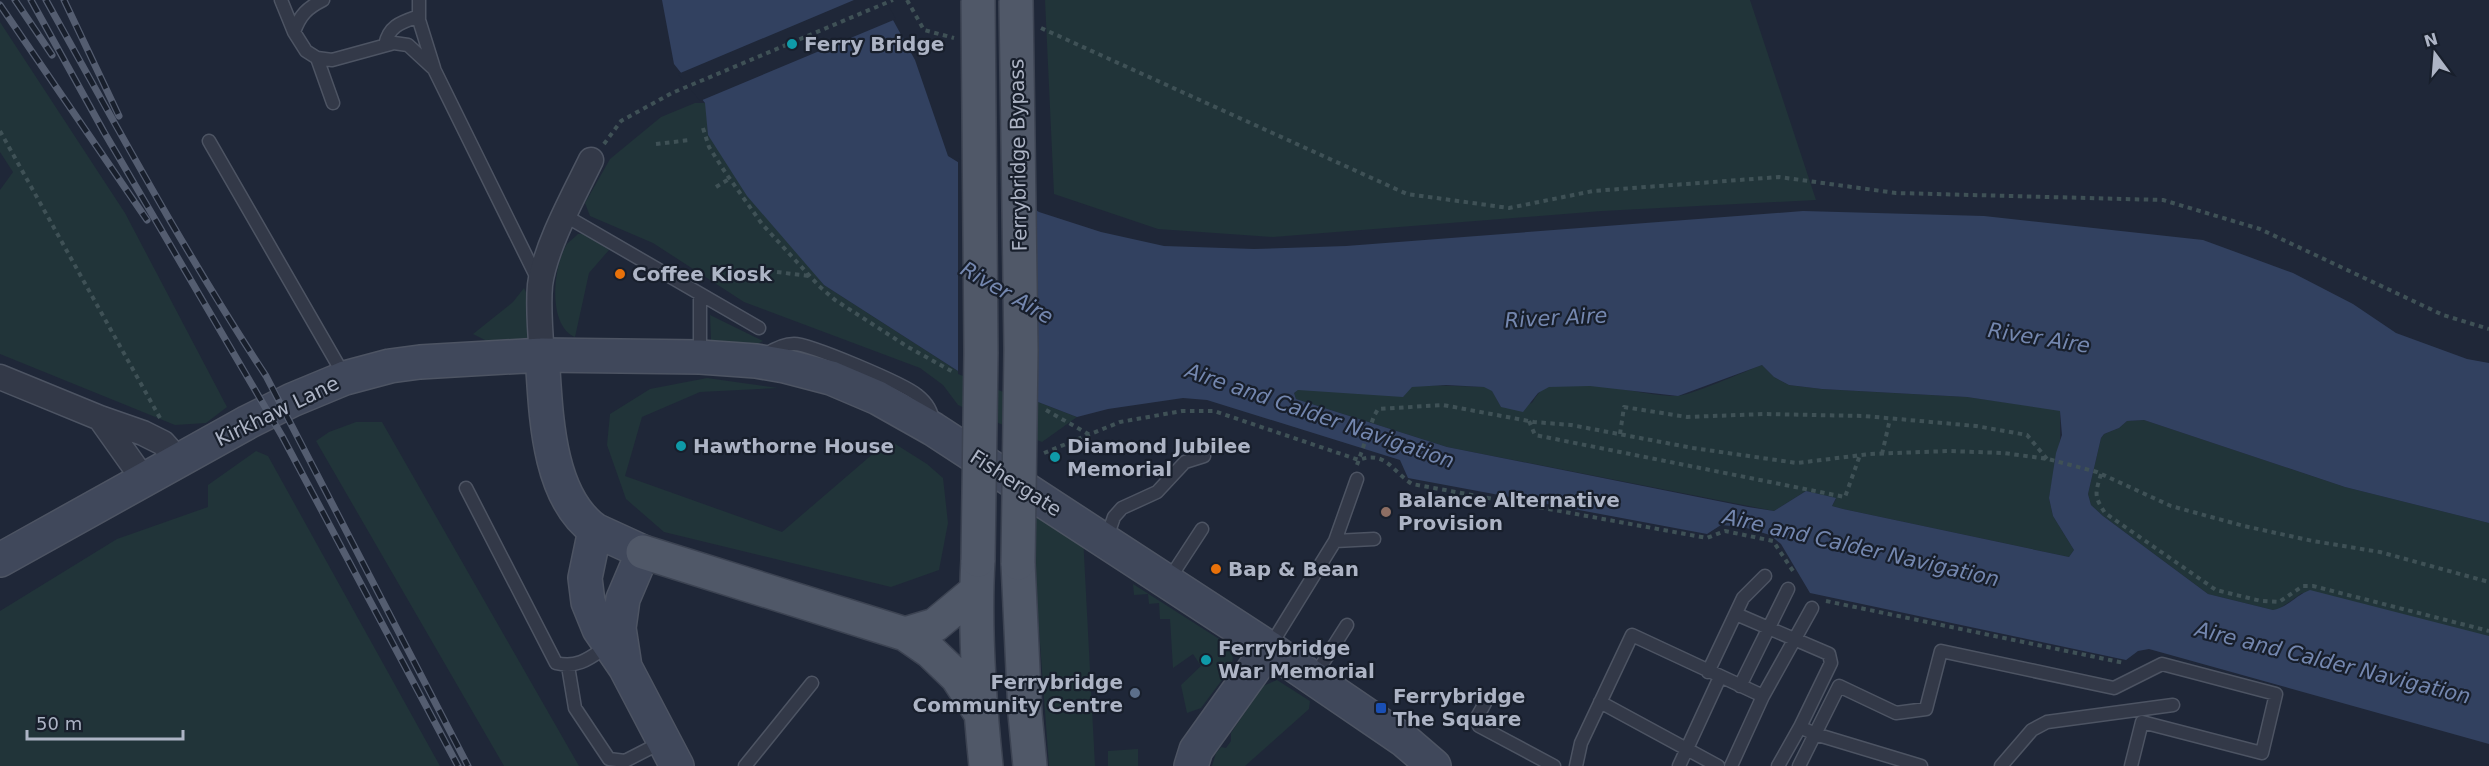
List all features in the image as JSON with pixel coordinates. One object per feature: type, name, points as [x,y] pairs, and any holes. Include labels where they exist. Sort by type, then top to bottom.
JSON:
[{"type":"main road","name":"Ferrybridge Bypass","points":[[978,0],[981,353],[977,576],[981,714],[986,766]]},
{"type":"main road","name":"Ferrybridge Bypass","points":[[1025,13],[1018,562],[1025,714],[1030,766]]},
{"type":"main road","points":[[542,355],[547,424],[558,473],[568,499],[595,530],[643,552],[905,634],[931,652],[957,676],[981,714]]},
{"type":"main road","name":"Kirkhaw Lane","points":[[0,560],[144,480],[171,452],[345,378],[390,366],[420,362],[542,355]]},
{"type":"main road","name":"Fishergate","points":[[542,355],[700,357],[756,361],[831,378],[878,398],[933,429],[1269,648],[1405,741],[1434,766]]},
{"type":"main road","points":[[595,530],[585,578],[588,602],[599,629],[617,655],[670,754]]},
{"type":"main road","points":[[617,655],[623,599],[643,552]]},
{"type":"main road","points":[[905,634],[935,625],[977,576]]},
{"type":"main road","points":[[1191,766],[1196,750],[1269,648]]},
{"type":"street","points":[[542,355],[539,314],[540,284],[545,264],[564,215],[591,160]]},
{"type":"street","points":[[0,377],[143,433],[171,452]]},
{"type":"street","points":[[100,418],[144,480]]},
{"type":"lane","points":[[281,0],[294,32],[306,51],[317,58],[332,60],[386,45],[408,45],[434,69]]},
{"type":"lane","points":[[294,32],[300,16],[311,6],[323,0]]},
{"type":"lane","points":[[419,0],[419,16],[434,69],[540,284]]},
{"type":"lane","points":[[386,45],[387,35],[396,24],[419,16]]},
{"type":"lane","points":[[317,58],[333,103]]},
{"type":"lane","points":[[209,141],[345,378]]},
{"type":"lane","points":[[564,215],[759,328]]},
{"type":"lane","points":[[699,294],[700,357]]},
{"type":"lane","points":[[1106,542],[1114,517],[1122,508],[1157,492],[1185,462],[1204,456]]},
{"type":"lane","points":[[1269,648],[1335,541],[1357,479]]},
{"type":"lane","points":[[466,488],[556,663],[568,666],[617,655]]},
{"type":"lane","points":[[1167,582],[1202,529]]},
{"type":"lane","points":[[1335,541],[1374,539]]},
{"type":"lane","points":[[1679,766],[1743,598],[1765,576]]},
{"type":"lane","points":[[1740,686],[1788,589]]},
{"type":"lane","points":[[1731,766],[1763,696],[1812,608]]},
{"type":"lane","points":[[1736,614],[1827,652],[1831,663],[1800,728],[1778,766]]},
{"type":"lane","points":[[1314,678],[1347,625]]},
{"type":"lane","points":[[1576,766],[1581,743],[1632,635],[1763,696]]},
{"type":"lane","points":[[1799,766],[1839,686],[1896,713],[1926,709],[1941,651],[2114,688],[2162,664],[2276,694],[2262,753],[2142,722],[2131,766]]},
{"type":"lane","points":[[568,666],[575,708],[609,759],[625,761],[670,754]]},
{"type":"lane","points":[[745,766],[812,683]]},
{"type":"lane","points":[[1600,702],[1718,766]]},
{"type":"lane","points":[[1485,703],[1476,719],[1479,726],[1554,766]]},
{"type":"lane","points":[[2001,766],[2032,730],[2047,722],[2173,705]]},
{"type":"lane","points":[[1800,728],[1921,766]]},
{"type":"path","points":[[591,160],[621,121],[672,93],[893,0]]},
{"type":"path","points":[[1025,13],[1407,194],[1509,208],[1593,191],[1779,177],[1896,193],[2163,200],[2260,229],[2443,315],[2489,329]]},
{"type":"path","points":[[703,128],[709,147],[762,224],[835,300],[908,347],[965,377]]},
{"type":"path","points":[[0,131],[159,414],[171,452]]},
{"type":"path","points":[[656,144],[690,140]]},
{"type":"path","points":[[716,187],[729,179]]},
{"type":"path","points":[[777,272],[810,276]]},
{"type":"path","points":[[1039,455],[1120,422],[1182,411],[1214,411],[1360,457],[1378,409],[1389,406],[1443,405],[1529,421],[1571,425],[1693,448],[1797,463],[1860,455],[1948,451],[2004,453],[2048,459],[2099,473],[2182,509],[2279,534],[2380,552],[2489,582]]},
{"type":"path","points":[[1039,407],[1090,435]]},
{"type":"path","points":[[1620,434],[1624,407],[1688,417],[1764,414],[1890,419],[1976,426],[2028,435],[2048,459]]},
{"type":"path","points":[[1882,454],[1890,419]]},
{"type":"path","points":[[1529,421],[1535,435],[1845,497],[1860,455]]},
{"type":"path","points":[[2099,473],[2096,499],[2105,513],[2216,590],[2261,601],[2279,602],[2303,586],[2313,586],[2489,631]]},
{"type":"green space","points":[[1045,0],[1750,0],[1816,200],[1602,211],[1273,237],[1158,229],[1054,194]]},
{"type":"green space","points":[[0,22],[125,213],[227,407],[206,423],[175,425],[0,354],[0,190],[13,172],[0,152]]},
{"type":"green space","points":[[695,103],[706,103],[708,135],[824,285],[958,371],[1077,417],[1042,442],[1034,439],[958,405],[943,385],[920,368],[744,302],[653,243],[590,216],[585,203],[610,159],[661,117]]},
{"type":"green space","points":[[578,234],[585,234],[609,250],[589,273],[575,337],[566,330],[560,320],[555,294],[558,266],[562,254],[567,244]]},
{"type":"green space","points":[[524,288],[530,301],[532,333],[525,340],[489,342],[473,334],[513,302]]},
{"type":"green space","points":[[710,315],[763,341],[759,343],[753,354],[716,347],[711,340]]},
{"type":"green space","points":[[1762,365],[1774,377],[1789,385],[1967,397],[2060,410],[2060,440],[2049,498],[2053,516],[2074,550],[2069,557],[1843,509],[1832,506],[1836,499],[1806,491],[1774,511],[1447,447],[1296,399],[1294,393],[1298,390],[1425,385],[1485,387],[1492,390],[1501,407],[1532,403],[1543,390],[1561,384],[1593,385],[1662,395],[1683,395]]},
{"type":"green space","points":[[707,378],[778,388],[700,392],[642,417],[625,476],[782,532],[889,440],[927,464],[943,478],[948,523],[939,570],[891,587],[664,532],[626,499],[607,445],[610,414],[650,389]]},
{"type":"green space","points":[[2144,420],[2345,487],[2489,523],[2489,637],[2302,593],[2279,609],[2273,610],[2208,594],[2091,505],[2088,494],[2101,438],[2127,421]]},
{"type":"green space","points":[[356,422],[382,422],[579,766],[504,766],[316,441],[329,432]]},
{"type":"green space","points":[[256,451],[268,456],[440,766],[0,766],[0,611],[117,539],[208,507],[208,485]]},
{"type":"green space","points":[[1034,514],[1083,536],[1095,766],[1049,766],[1034,561]]},
{"type":"green space","points":[[1133,584],[1227,644],[1233,658],[1231,668],[1201,708],[1187,713],[1181,685],[1201,666],[1193,654],[1173,668],[1170,619],[1160,619],[1159,603],[1149,604],[1148,594],[1134,595]]},
{"type":"green space","points":[[1277,680],[1310,701],[1309,709],[1245,766],[1212,766],[1216,753],[1221,747],[1226,748],[1231,741],[1231,733],[1263,686]]},
{"type":"green space","points":[[1138,749],[1138,766],[1108,766],[1108,751]]},
{"type":"water","points":[[662,0],[882,0],[915,60],[948,156],[1039,212],[1101,232],[1164,246],[1254,249],[1346,246],[1803,211],[1984,216],[2203,240],[2293,273],[2353,304],[2396,333],[2467,359],[2489,363],[2489,523],[2345,487],[2144,420],[2127,421],[2101,438],[2088,494],[2091,505],[2208,594],[2273,610],[2283,607],[2310,590],[2489,636],[2489,744],[2149,649],[2138,651],[2126,660],[1810,593],[1781,544],[1770,535],[1743,527],[1721,525],[1707,534],[1408,478],[1400,460],[1207,400],[1183,398],[1108,409],[1077,417],[958,371],[824,285],[747,196],[708,135],[705,103],[674,64]],"holes":[[[1762,365],[1774,377],[1789,385],[1822,389],[1967,397],[2060,411],[2062,435],[2056,453],[2049,498],[2053,516],[2074,550],[2069,557],[1843,509],[1832,506],[1836,498],[1806,491],[1774,511],[1447,447],[1296,399],[1294,393],[1298,390],[1403,397],[1412,387],[1446,385],[1484,387],[1492,391],[1501,407],[1523,412],[1538,393],[1549,387],[1590,386],[1678,396]]]},
{"type":"pier","name":"Ferry Bridge","points":[[854,0],[885,0],[896,19],[700,101],[678,74]]},
{"type":"pier","points":[[958,158],[1035,206],[1034,404],[958,374]]},
{"type":"railway","points":[[15,0],[52,55]]},
{"type":"railway","points":[[31,0],[104,132],[282,436],[458,766]]},
{"type":"railway","points":[[46,0],[180,237],[266,376],[468,766]]},
{"type":"railway","points":[[64,0],[119,116]]},
{"type":"railway","points":[[0,5],[147,220]]},
{"type":"place","name":"Ferry Bridge","points":[[792,44]]},
{"type":"place","name":"Coffee Kiosk","points":[[620,274]]},
{"type":"place","name":"Hawthorne House","points":[[681,446]]},
{"type":"place","name":"Diamond Jubilee Memorial","points":[[1055,457]]},
{"type":"place","name":"Balance Alternative Provision","points":[[1386,512]]},
{"type":"place","name":"Bap & Bean","points":[[1216,569]]},
{"type":"place","name":"Ferrybridge War Memorial","points":[[1206,660]]},
{"type":"place","name":"Ferrybridge Community Centre","points":[[1135,693]]},
{"type":"place","name":"Ferrybridge The Square","points":[[1381,708]]},
{"type":"water label","name":"River Aire","points":[[1007,293]]},
{"type":"water label","name":"River Aire","points":[[1556,318]]},
{"type":"water label","name":"River Aire","points":[[2039,338]]},
{"type":"water label","name":"Aire and Calder Navigation","points":[[1320,416]]},
{"type":"water label","name":"Aire and Calder Navigation","points":[[1861,548]]},
{"type":"water label","name":"Aire and Calder Navigation","points":[[2333,663]]}]
